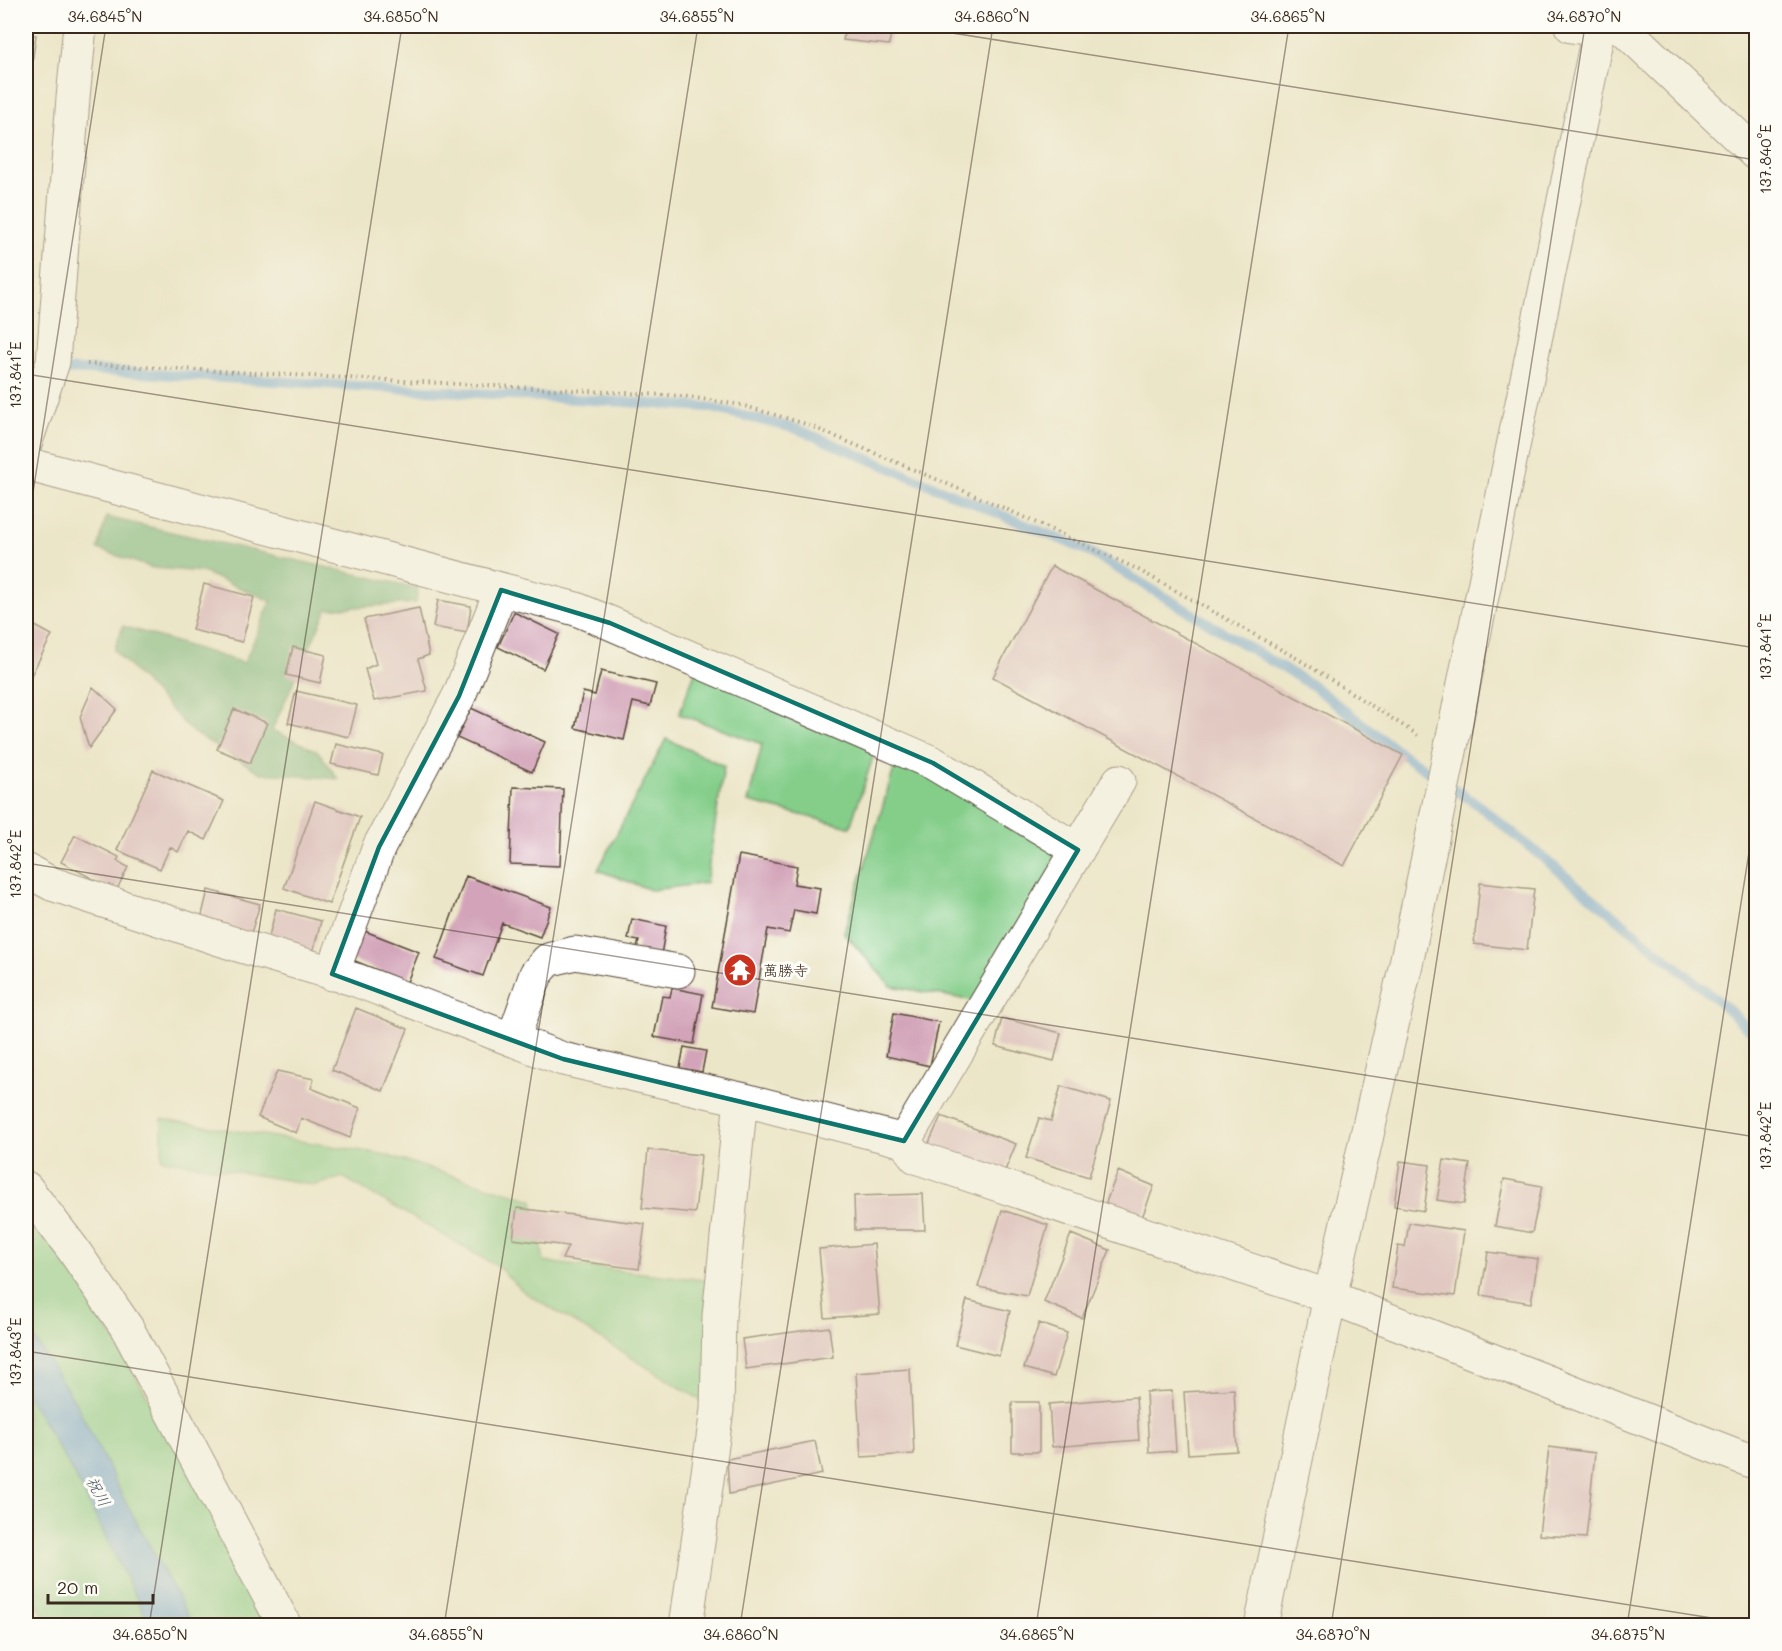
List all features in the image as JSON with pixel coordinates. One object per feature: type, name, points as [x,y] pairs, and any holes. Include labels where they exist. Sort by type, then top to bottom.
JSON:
[{"type":"street","points":[[26,441],[41,380],[80,26]]},
{"type":"street","points":[[1262,1626],[1330,1297],[1406,964],[1598,27],[1756,154]]},
{"type":"street","points":[[26,464],[576,609],[933,763],[1078,850]]},
{"type":"street","points":[[332,974],[378,847],[459,696],[501,590]]},
{"type":"street","points":[[904,1141],[1119,781]]},
{"type":"street","points":[[26,870],[52,884],[356,980],[563,1059],[741,1099],[904,1141],[916,1157],[1330,1297],[1756,1463]]},
{"type":"street","points":[[513,1040],[536,974],[548,960],[575,953],[678,971]]},
{"type":"street","points":[[686,1626],[717,1410],[719,1316],[741,1099]]},
{"type":"street","points":[[26,1188],[72,1248],[127,1328],[285,1626]]},
{"type":"path","points":[[41,380],[682,396],[741,405],[816,429],[997,505],[1135,568],[1298,659],[1449,755]]},
{"type":"highlighted area","points":[[501,590],[610,623],[933,763],[1078,850],[904,1141],[563,1059],[332,974],[379,847],[459,696]]},
{"type":"green space","points":[[106,517],[418,588],[416,603],[327,609],[272,730],[318,751],[338,779],[261,773],[192,732],[114,650],[123,626],[244,663],[271,601],[202,572],[152,568],[98,549]]},
{"type":"green space","points":[[699,662],[879,739],[850,827],[748,802],[762,744],[679,714]]},
{"type":"green space","points":[[666,739],[724,766],[706,883],[651,890],[598,870]]},
{"type":"green space","points":[[900,749],[1078,850],[986,1003],[891,986],[844,933]]},
{"type":"green space","points":[[162,1119],[382,1154],[533,1200],[544,1262],[722,1282],[717,1410],[524,1292],[497,1266],[343,1177],[316,1185],[162,1159]]},
{"type":"green space","points":[[26,1192],[284,1625],[49,1625],[26,1583]]},
{"type":"water","name":"祝川","points":[[26,1326],[76,1403],[125,1501],[193,1625],[150,1625],[73,1472],[26,1393]]},
{"type":"building","points":[[845,26],[892,26],[889,45],[843,40]]},
{"type":"building","points":[[26,33],[36,35],[28,93],[26,93]]},
{"type":"building","points":[[1052,566],[1403,755],[1344,866],[993,677]]},
{"type":"building","points":[[204,584],[254,597],[242,642],[192,630]]},
{"type":"building","points":[[438,600],[471,606],[467,633],[433,627]]},
{"type":"building","points":[[419,608],[429,655],[418,659],[427,691],[374,701],[365,669],[376,664],[364,619]]},
{"type":"building","points":[[514,612],[559,634],[543,669],[498,647]]},
{"type":"building","points":[[26,621],[52,635],[26,685]]},
{"type":"building","points":[[293,647],[326,655],[320,683],[286,675]]},
{"type":"building","points":[[601,671],[656,684],[650,706],[633,702],[624,740],[575,728],[583,692],[595,695]]},
{"type":"building","points":[[93,687],[117,709],[89,748],[80,717]]},
{"type":"building","points":[[296,691],[357,705],[349,737],[288,723]]},
{"type":"building","points":[[471,708],[545,742],[532,772],[457,738]]},
{"type":"building","points":[[234,709],[267,723],[250,763],[217,749]]},
{"type":"building","points":[[336,744],[383,755],[378,775],[331,764]]},
{"type":"building","points":[[153,770],[224,801],[206,840],[188,831],[178,852],[170,847],[160,869],[117,850]]},
{"type":"building","points":[[513,787],[563,789],[560,866],[510,864]]},
{"type":"building","points":[[315,801],[360,817],[329,904],[284,888]]},
{"type":"building","points":[[75,835],[119,857],[117,861],[128,867],[116,891],[61,862]]},
{"type":"building","name":"萬勝寺","points":[[739,855],[797,866],[794,884],[820,888],[816,914],[794,910],[789,933],[768,929],[753,1014],[712,1007]]},
{"type":"building","points":[[466,876],[551,907],[540,937],[502,923],[483,976],[436,959]]},
{"type":"building","points":[[1480,883],[1534,889],[1527,950],[1474,944]]},
{"type":"building","points":[[208,890],[260,904],[251,933],[201,919]]},
{"type":"building","points":[[276,909],[321,921],[312,956],[267,944]]},
{"type":"building","points":[[632,919],[666,926],[661,955],[636,951],[639,941],[628,939]]},
{"type":"building","points":[[362,930],[419,952],[407,982],[350,959]]},
{"type":"building","points":[[672,988],[703,994],[694,1044],[654,1037],[662,996],[670,997]]},
{"type":"building","points":[[356,1008],[408,1029],[383,1091],[332,1070]]},
{"type":"building","points":[[894,1013],[939,1022],[930,1066],[886,1056]]},
{"type":"building","points":[[1002,1018],[1061,1033],[1054,1061],[995,1046]]},
{"type":"building","points":[[684,1047],[706,1051],[702,1072],[680,1068]]},
{"type":"building","points":[[277,1071],[314,1079],[311,1088],[360,1108],[350,1138],[301,1118],[296,1133],[258,1117]]},
{"type":"building","points":[[1061,1086],[1111,1101],[1089,1177],[1026,1158],[1039,1118],[1051,1121]]},
{"type":"building","points":[[941,1116],[1016,1144],[1004,1173],[928,1145]]},
{"type":"building","points":[[648,1150],[701,1155],[695,1213],[642,1208]]},
{"type":"building","points":[[1444,1160],[1470,1164],[1464,1204],[1437,1200]]},
{"type":"building","points":[[1400,1161],[1430,1165],[1424,1211],[1394,1206]]},
{"type":"building","points":[[1118,1171],[1154,1186],[1141,1220],[1105,1205]]},
{"type":"building","points":[[1504,1179],[1542,1186],[1532,1233],[1495,1226]]},
{"type":"building","points":[[923,1194],[925,1230],[855,1230],[854,1196]]},
{"type":"building","points":[[517,1208],[645,1224],[639,1269],[562,1259],[568,1246],[513,1239]]},
{"type":"building","points":[[1002,1210],[1048,1225],[1027,1296],[978,1287]]},
{"type":"building","points":[[1409,1223],[1464,1231],[1455,1296],[1392,1288],[1398,1246],[1405,1247]]},
{"type":"building","points":[[1071,1234],[1110,1250],[1082,1318],[1044,1302]]},
{"type":"building","points":[[874,1244],[880,1314],[825,1318],[819,1249]]},
{"type":"building","points":[[1488,1252],[1538,1259],[1531,1303],[1481,1295]]},
{"type":"building","points":[[967,1300],[1010,1311],[999,1356],[955,1345]]},
{"type":"building","points":[[1039,1323],[1067,1333],[1054,1377],[1024,1368]]},
{"type":"building","points":[[829,1327],[833,1357],[746,1369],[742,1339]]},
{"type":"building","points":[[910,1369],[914,1454],[861,1457],[856,1373]]},
{"type":"building","points":[[1234,1389],[1237,1451],[1188,1454],[1184,1392]]},
{"type":"building","points":[[1172,1391],[1176,1451],[1149,1453],[1146,1392]]},
{"type":"building","points":[[1136,1397],[1139,1440],[1052,1447],[1049,1404]]},
{"type":"building","points":[[1012,1402],[1039,1402],[1039,1452],[1012,1452]]},
{"type":"building","points":[[815,1441],[822,1474],[729,1494],[727,1459]]},
{"type":"building","points":[[1549,1447],[1595,1453],[1586,1538],[1539,1535]]},
{"type":"waterway","points":[[26,369],[89,370],[708,407],[797,429],[1088,551],[1313,686],[1403,755],[1477,804],[1721,1003],[1756,1036]]},
{"type":"place","name":"萬勝寺","points":[[740,970]]}]
